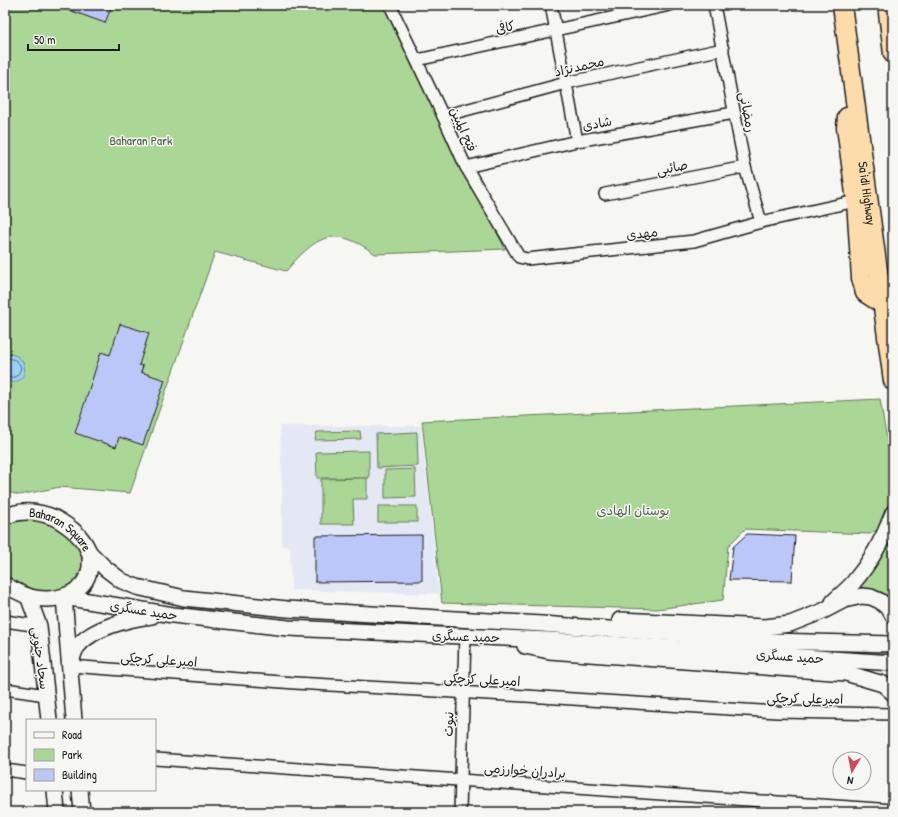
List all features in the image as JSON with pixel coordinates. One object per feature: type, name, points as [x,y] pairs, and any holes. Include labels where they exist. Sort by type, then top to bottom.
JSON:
[{"type":"highway","name":"Sa'idi Highway","points":[[842,5],[893,381]]},
{"type":"highway","points":[[887,5],[893,54]]},
{"type":"highway","points":[[856,105],[849,112],[846,127],[856,201],[860,278],[865,293],[882,304]]},
{"type":"main road","name":"Baharan Square","points":[[5,585],[18,593],[28,596],[48,599],[64,597],[76,591],[86,580],[90,564],[89,552],[81,537],[68,525],[48,515],[26,511],[8,512]]},
{"type":"main road","points":[[823,611],[852,584],[864,569],[882,541],[893,513]]},
{"type":"main road","name":"حمید عسگری","points":[[89,552],[105,568],[122,581],[137,587],[184,598],[287,609],[459,619],[770,641],[893,644]]},
{"type":"main road","name":"سجاد جنوبی","points":[[28,596],[38,626],[49,719]]},
{"type":"main road","points":[[459,619],[550,617],[765,627],[790,624],[823,611],[844,600],[862,596],[880,600],[890,610],[893,616]]},
{"type":"main road","name":"حمید عسگری","points":[[64,597],[174,615],[288,628],[549,640],[893,663]]},
{"type":"main road","name":"سجاد جنوبی","points":[[64,597],[74,719]]},
{"type":"main road","points":[[70,666],[77,646],[84,640],[113,624],[140,617],[174,615]]},
{"type":"main road","points":[[470,636],[549,651],[846,673],[890,686]]},
{"type":"main road","points":[[55,791],[57,812]]},
{"type":"main road","points":[[80,791],[82,812]]},
{"type":"street","name":"فتح المبین","points":[[392,5],[466,168],[519,256],[523,258]]},
{"type":"street","points":[[551,5],[577,141]]},
{"type":"street","name":"کافی","points":[[417,60],[670,5]]},
{"type":"street","name":"رمضانی","points":[[714,5],[745,167],[761,222]]},
{"type":"street","name":"محمدنژاد","points":[[443,116],[566,83],[723,49]]},
{"type":"street","name":"شادی","points":[[466,168],[577,141],[734,113]]},
{"type":"street","name":"صائبی","points":[[605,194],[745,167]]},
{"type":"street","name":"مهدی","points":[[523,258],[527,259],[694,241],[761,222],[856,201]]},
{"type":"street","points":[[5,621],[38,626]]},
{"type":"street","name":"نبوت","points":[[460,812],[463,692],[470,636]]},
{"type":"street","name":"امیرعلی کرچکی","points":[[70,666],[295,683],[777,712],[893,714]]},
{"type":"street","points":[[5,689],[46,695]]},
{"type":"street","name":"برادران خوارزمی","points":[[156,759],[893,810]]},
{"type":"street","points":[[5,770],[26,773]]},
{"type":"shaded area","points":[[280,426],[421,426],[439,594],[291,590],[290,546],[282,546]]},
{"type":"green space","name":"Baharan Park","points":[[5,5],[383,5],[505,249],[375,254],[348,239],[337,237],[326,238],[307,249],[286,271],[215,252],[130,493],[60,487],[19,495],[5,491]]},
{"type":"green space","name":"بوستان الهادی","points":[[880,399],[890,458],[892,489],[889,509],[883,526],[870,534],[745,529],[728,546],[723,600],[657,609],[442,603],[422,421]]},
{"type":"green space","points":[[360,431],[361,439],[315,440],[317,432]]},
{"type":"green space","points":[[417,432],[418,466],[377,468],[376,434]]},
{"type":"green space","points":[[369,451],[369,478],[317,478],[316,452]]},
{"type":"green space","points":[[415,469],[416,497],[385,498],[385,470]]},
{"type":"green space","points":[[367,478],[367,499],[353,499],[354,524],[321,524],[321,479]]},
{"type":"green space","points":[[378,506],[417,506],[417,522],[378,522]]},
{"type":"green space","points":[[23,519],[41,522],[58,528],[73,540],[78,547],[81,556],[82,571],[77,580],[71,586],[54,592],[34,592],[17,586],[5,576],[5,525],[14,520]]},
{"type":"green space","points":[[893,528],[893,600],[889,596],[879,591],[853,589]]},
{"type":"water","points":[[11,354],[18,357],[22,361],[24,367],[22,377],[18,381],[12,383],[5,382],[5,355]]},
{"type":"building","points":[[58,5],[112,5],[105,23]]},
{"type":"building","points":[[120,324],[149,333],[139,365],[143,366],[141,372],[165,380],[143,445],[119,437],[116,447],[75,433],[101,352],[110,355]]},
{"type":"building","points":[[747,534],[795,536],[792,581],[729,580],[733,547]]},
{"type":"building","points":[[422,535],[422,581],[315,582],[315,536]]}]
